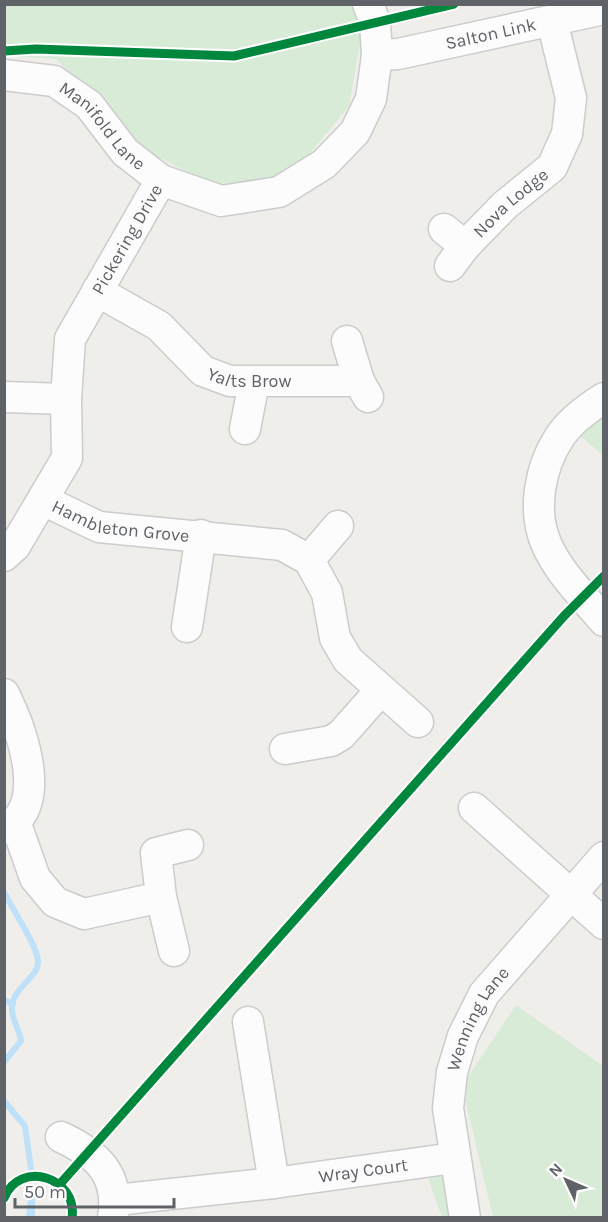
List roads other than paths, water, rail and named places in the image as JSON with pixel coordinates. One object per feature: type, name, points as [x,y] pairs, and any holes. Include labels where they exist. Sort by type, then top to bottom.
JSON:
[{"type":"street","name":"Pickering Drive","points":[[4,556],[15,546],[67,458],[66,399],[70,339],[161,180],[221,201],[279,192],[324,164],[355,132],[371,99],[377,55],[375,22],[368,4]]},
{"type":"street","name":"Salton Link","points":[[377,55],[398,54],[603,9]]},
{"type":"street","name":"Nova Lodge","points":[[453,247],[552,167],[567,134],[571,98],[552,21]]},
{"type":"street","name":"Manifold Lane","points":[[4,75],[54,81],[89,105],[125,152],[161,180]]},
{"type":"street","name":"Yalts Brow","points":[[97,291],[159,326],[203,371],[230,381],[363,389],[347,341]]},
{"type":"street","points":[[245,429],[254,382]]},
{"type":"street","points":[[4,397],[66,399]]},
{"type":"street","points":[[603,398],[568,426],[558,439],[540,485],[539,522],[546,545],[564,573],[603,621]]},
{"type":"street","name":"Hambleton Grove","points":[[43,500],[99,527],[282,545],[309,560]]},
{"type":"street","points":[[338,526],[309,560],[327,593],[335,638],[348,660],[380,691],[418,722]]},
{"type":"street","name":"Hambleton Grove","points":[[190,628],[201,536]]},
{"type":"street","points":[[285,749],[331,741],[341,735],[380,691]]},
{"type":"street","points":[[4,694],[18,721],[28,755],[27,801],[10,826],[35,878],[55,902],[84,914],[161,897]]},
{"type":"street","points":[[474,808],[603,924]]},
{"type":"street","points":[[174,951],[161,897],[156,853],[189,845]]},
{"type":"street","name":"Wenning Lane","points":[[465,1218],[448,1108],[452,1072],[463,1036],[484,994],[603,857]]},
{"type":"street","points":[[248,1022],[274,1183]]},
{"type":"street","name":"Wray Court","points":[[61,1137],[90,1151],[108,1174],[114,1209],[274,1183],[454,1158]]},
{"type":"water","points":[[29,1188],[35,1188],[35,1217],[26,1217]]},
{"type":"waterway","points":[[4,892],[30,938],[38,963],[37,969],[13,1002],[12,1014],[21,1041],[4,1062]]},
{"type":"waterway","points":[[4,1000],[13,1004]]},
{"type":"waterway","points":[[4,1101],[25,1126],[31,1169]]}]
